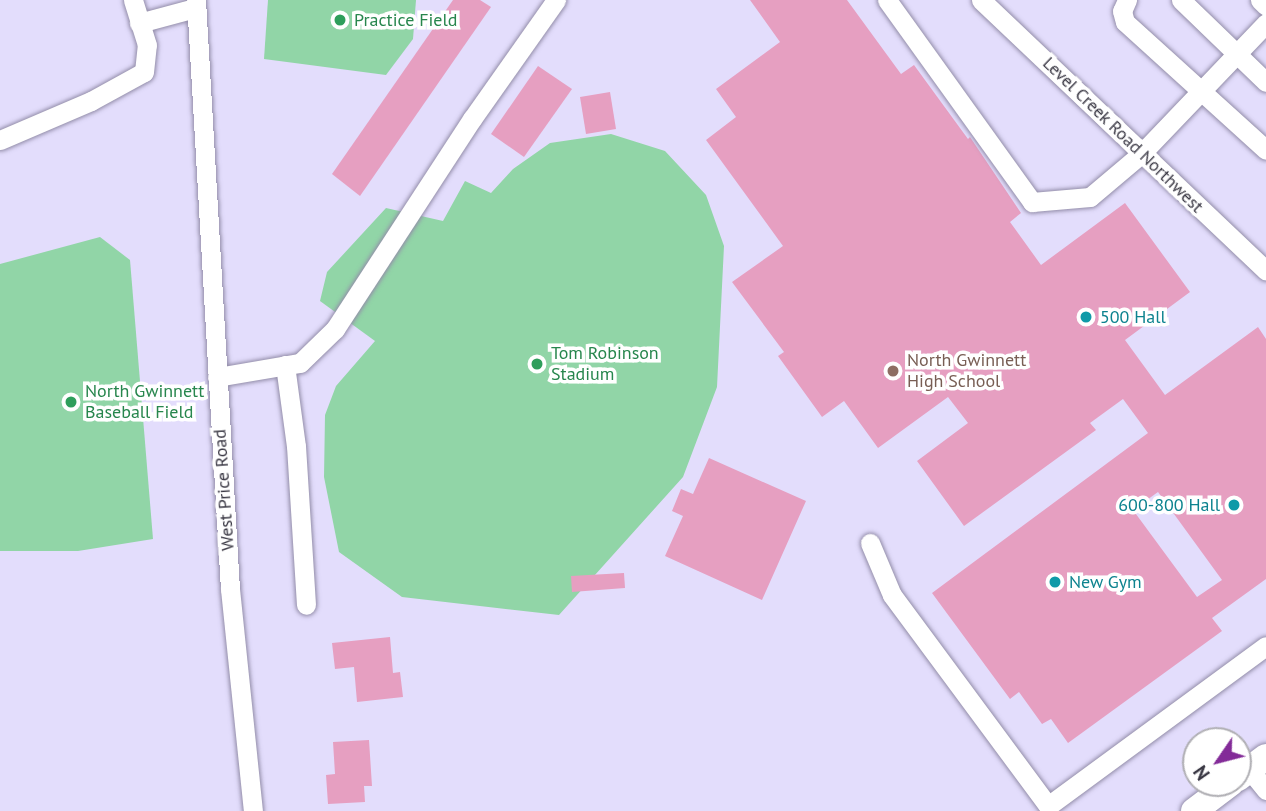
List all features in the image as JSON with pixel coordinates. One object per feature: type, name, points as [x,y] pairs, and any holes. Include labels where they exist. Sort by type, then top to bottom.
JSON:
[{"type":"main road","points":[[1194,811],[1213,797]]},
{"type":"street","points":[[0,140],[91,100],[144,72],[147,45],[133,0]]},
{"type":"street","points":[[217,377],[300,363],[335,329],[472,119],[556,0]]},
{"type":"street","points":[[887,0],[1032,202],[1090,197],[1141,154],[1266,23]]},
{"type":"street","name":"Level Creek Road Northwest","points":[[981,0],[1266,270]]},
{"type":"street","points":[[1127,0],[1122,11],[1125,22],[1266,150]]},
{"type":"street","points":[[1181,0],[1266,82]]},
{"type":"street","points":[[1260,0],[1266,6]]},
{"type":"street","points":[[139,23],[195,4]]},
{"type":"street","name":"West Price Road","points":[[195,4],[230,589],[253,811]]},
{"type":"street","points":[[285,365],[296,446],[306,605]]},
{"type":"street","points":[[870,543],[892,595],[1048,806],[1266,646]]},
{"type":"street","points":[[1252,777],[1266,790]]},
{"type":"green space","name":"Practice Field","points":[[268,0],[416,0],[413,39],[386,75],[264,59]]},
{"type":"green space","name":"Tom Robinson Stadium","points":[[611,134],[665,151],[706,195],[724,246],[717,387],[683,477],[559,615],[402,597],[339,552],[324,477],[325,415],[336,386],[375,341],[320,301],[327,272],[386,208],[443,221],[465,181],[491,193],[513,169],[550,143]]},
{"type":"green space","name":"North Gwinnett Baseball Field","points":[[100,237],[130,260],[153,539],[78,551],[0,551],[0,264]]},
{"type":"building","points":[[453,0],[480,0],[491,7],[360,196],[332,174]]},
{"type":"building","name":"North Gwinnett High School","points":[[750,0],[847,0],[901,74],[914,65],[968,139],[970,137],[1021,213],[1010,222],[1041,265],[1125,203],[1190,292],[1125,340],[1165,395],[1258,327],[1266,339],[1266,579],[1212,618],[1222,631],[1068,743],[1051,719],[1042,724],[1019,692],[1010,699],[932,593],[1148,433],[1123,399],[1090,423],[1096,430],[964,526],[917,461],[968,423],[948,397],[878,448],[844,401],[822,417],[778,356],[784,352],[732,282],[783,246],[706,140],[736,117],[716,89],[780,42]],"holes":[[[1158,492],[1222,580],[1197,597],[1133,510]]]},
{"type":"building","points":[[538,66],[572,89],[524,157],[491,134]]},
{"type":"building","points":[[610,92],[616,129],[586,134],[580,97]]},
{"type":"building","points":[[709,458],[806,501],[762,600],[665,556],[683,516],[672,511],[681,489],[693,494]]},
{"type":"building","points":[[624,573],[625,588],[572,592],[571,576]]},
{"type":"building","points":[[390,637],[393,673],[400,672],[403,697],[357,702],[354,667],[335,669],[332,643]]},
{"type":"building","points":[[369,740],[372,786],[364,786],[365,802],[328,804],[326,775],[335,774],[333,742]]},
{"type":"place","name":"Practice Field","points":[[340,20]]},
{"type":"place","name":"500 Hall","points":[[1086,317]]},
{"type":"place","name":"Tom Robinson Stadium","points":[[537,364]]},
{"type":"place","name":"North Gwinnett High School","points":[[893,371]]},
{"type":"place","name":"North Gwinnett Baseball Field","points":[[71,402]]},
{"type":"place","name":"600-800 Hall","points":[[1234,505]]},
{"type":"place","name":"New Gym","points":[[1055,582]]}]
